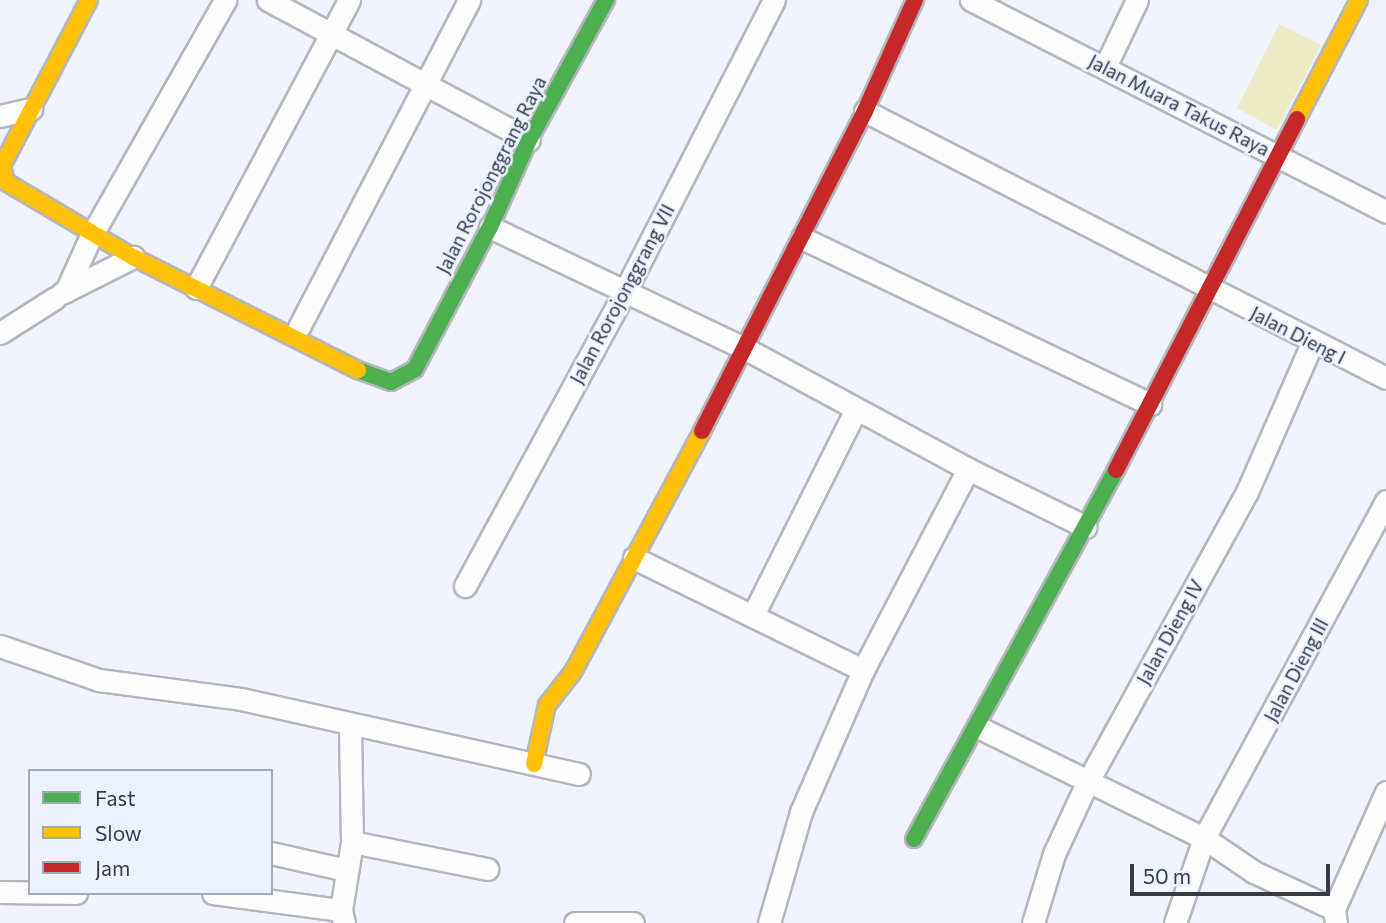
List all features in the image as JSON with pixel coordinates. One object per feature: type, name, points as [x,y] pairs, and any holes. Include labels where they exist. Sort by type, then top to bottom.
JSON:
[{"type":"street","points":[[89,0],[2,166],[6,182],[133,257],[196,288],[349,0]]},
{"type":"street","points":[[61,294],[225,0]]},
{"type":"street","points":[[268,0],[529,140]]},
{"type":"street","points":[[299,327],[470,0]]},
{"type":"street","name":"Jalan Rorojonggrang Raya","points":[[196,288],[379,381],[404,379],[415,369],[490,227],[529,140],[606,0]]},
{"type":"street","name":"Jalan Rorojonggrang VII","points":[[465,586],[625,291],[774,0]]},
{"type":"street","points":[[534,764],[547,705],[567,681],[746,349],[865,111],[915,0]]},
{"type":"street","name":"Jalan Muara Takus Raya","points":[[971,0],[997,6],[1105,67],[1386,211]]},
{"type":"street","points":[[1105,67],[1137,0]]},
{"type":"street","points":[[914,839],[1086,527],[1280,158],[1359,0]]},
{"type":"street","points":[[0,117],[31,108]]},
{"type":"street","name":"Jalan Dieng I","points":[[865,111],[1312,343],[1386,378]]},
{"type":"street","points":[[490,227],[746,349],[968,469],[1086,527]]},
{"type":"street","points":[[802,238],[1150,404]]},
{"type":"street","points":[[0,333],[61,294],[133,257]]},
{"type":"street","name":"Jalan Dieng IV","points":[[1033,923],[1054,854],[1087,783],[1247,492],[1312,343]]},
{"type":"street","points":[[753,615],[856,409]]},
{"type":"street","points":[[769,923],[801,812],[863,670],[968,469]]},
{"type":"street","name":"Jalan Dieng III","points":[[1175,923],[1204,838],[1386,501]]},
{"type":"street","points":[[634,558],[863,670]]},
{"type":"street","points":[[0,646],[99,680],[241,699],[579,774]]},
{"type":"street","points":[[224,895],[342,916],[346,870],[352,842],[350,724]]},
{"type":"street","points":[[978,727],[1087,783],[1204,838],[1254,872],[1335,916],[1386,792]]},
{"type":"street","points":[[352,842],[486,869]]},
{"type":"street","points":[[273,853],[346,870]]},
{"type":"street","points":[[0,891],[28,892]]},
{"type":"street","points":[[575,923],[633,923]]},
{"type":"shaded area","points":[[1279,24],[1321,45],[1277,130],[1237,108]]},
{"type":"traffic: fast","points":[[358,370],[391,382],[415,369],[490,227],[529,140],[606,0]]},
{"type":"traffic: fast","points":[[914,839],[1116,470]]},
{"type":"traffic: slow","points":[[89,0],[2,166],[6,182],[133,257],[358,370]]},
{"type":"traffic: slow","points":[[1297,119],[1359,0]]},
{"type":"traffic: slow","points":[[534,764],[547,705],[573,672],[702,431]]},
{"type":"traffic: jam","points":[[702,431],[865,111],[915,0]]},
{"type":"traffic: jam","points":[[1116,470],[1297,119]]}]
